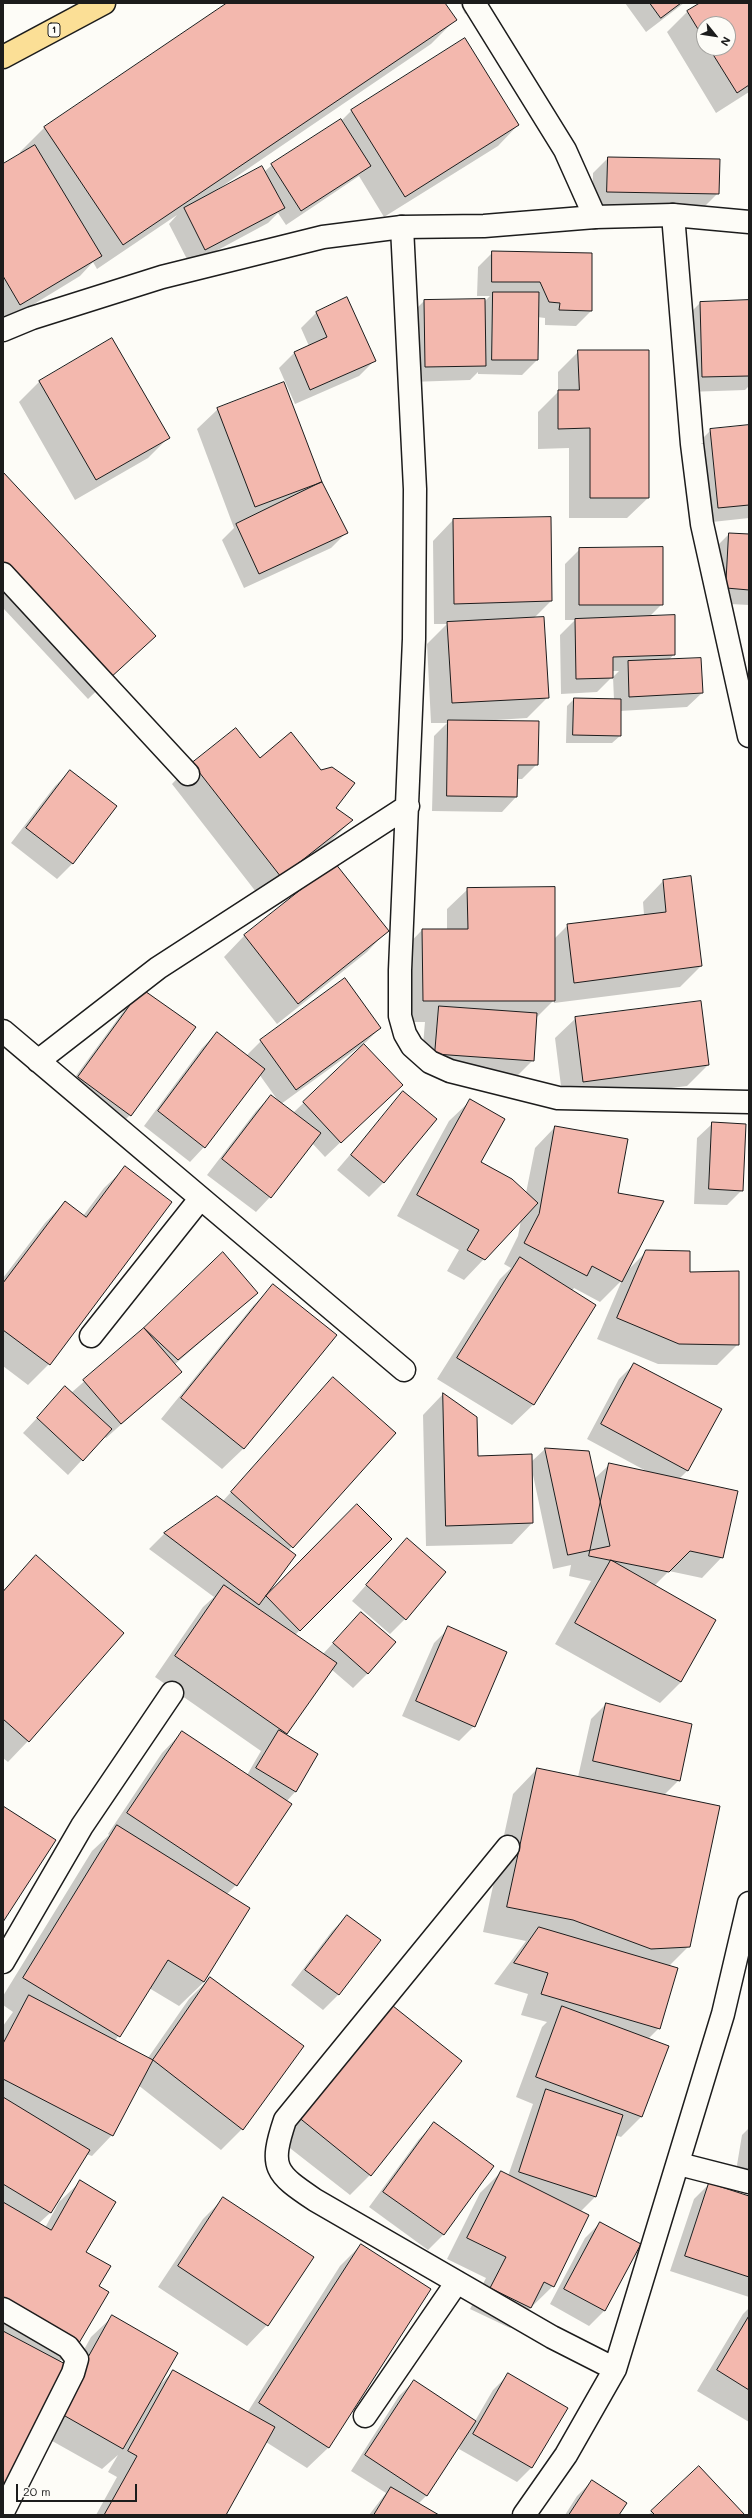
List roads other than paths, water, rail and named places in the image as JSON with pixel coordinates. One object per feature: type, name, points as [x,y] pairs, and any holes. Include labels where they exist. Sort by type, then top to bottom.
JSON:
[{"type":"main road","name":"1","points":[[3,57],[104,3]]},
{"type":"street","points":[[474,3],[565,150],[595,217]]},
{"type":"street","points":[[673,215],[692,444],[702,524],[749,736]]},
{"type":"street","points":[[3,330],[32,318],[162,277],[323,237],[402,227],[484,226],[595,217],[673,215],[749,222]]},
{"type":"street","points":[[402,227],[415,490],[414,639],[400,970],[400,1016],[405,1034],[412,1046],[430,1062],[450,1071],[558,1098],[749,1102]]},
{"type":"street","points":[[3,574],[188,774]]},
{"type":"street","points":[[38,1061],[158,968],[408,806]]},
{"type":"street","points":[[3,1031],[404,1370]]},
{"type":"street","points":[[91,1336],[200,1199]]},
{"type":"street","points":[[3,1962],[82,1826],[172,1693]]},
{"type":"street","points":[[508,1847],[285,2120],[275,2158],[281,2172],[291,2183],[457,2282],[552,2336],[616,2368]]},
{"type":"street","points":[[524,2515],[566,2455],[616,2368],[679,2164],[723,2014],[749,1903]]},
{"type":"street","points":[[679,2164],[749,2182]]},
{"type":"street","points":[[364,2416],[457,2282]]},
{"type":"street","points":[[3,2309],[68,2347],[77,2359],[73,2374],[3,2512]]}]
